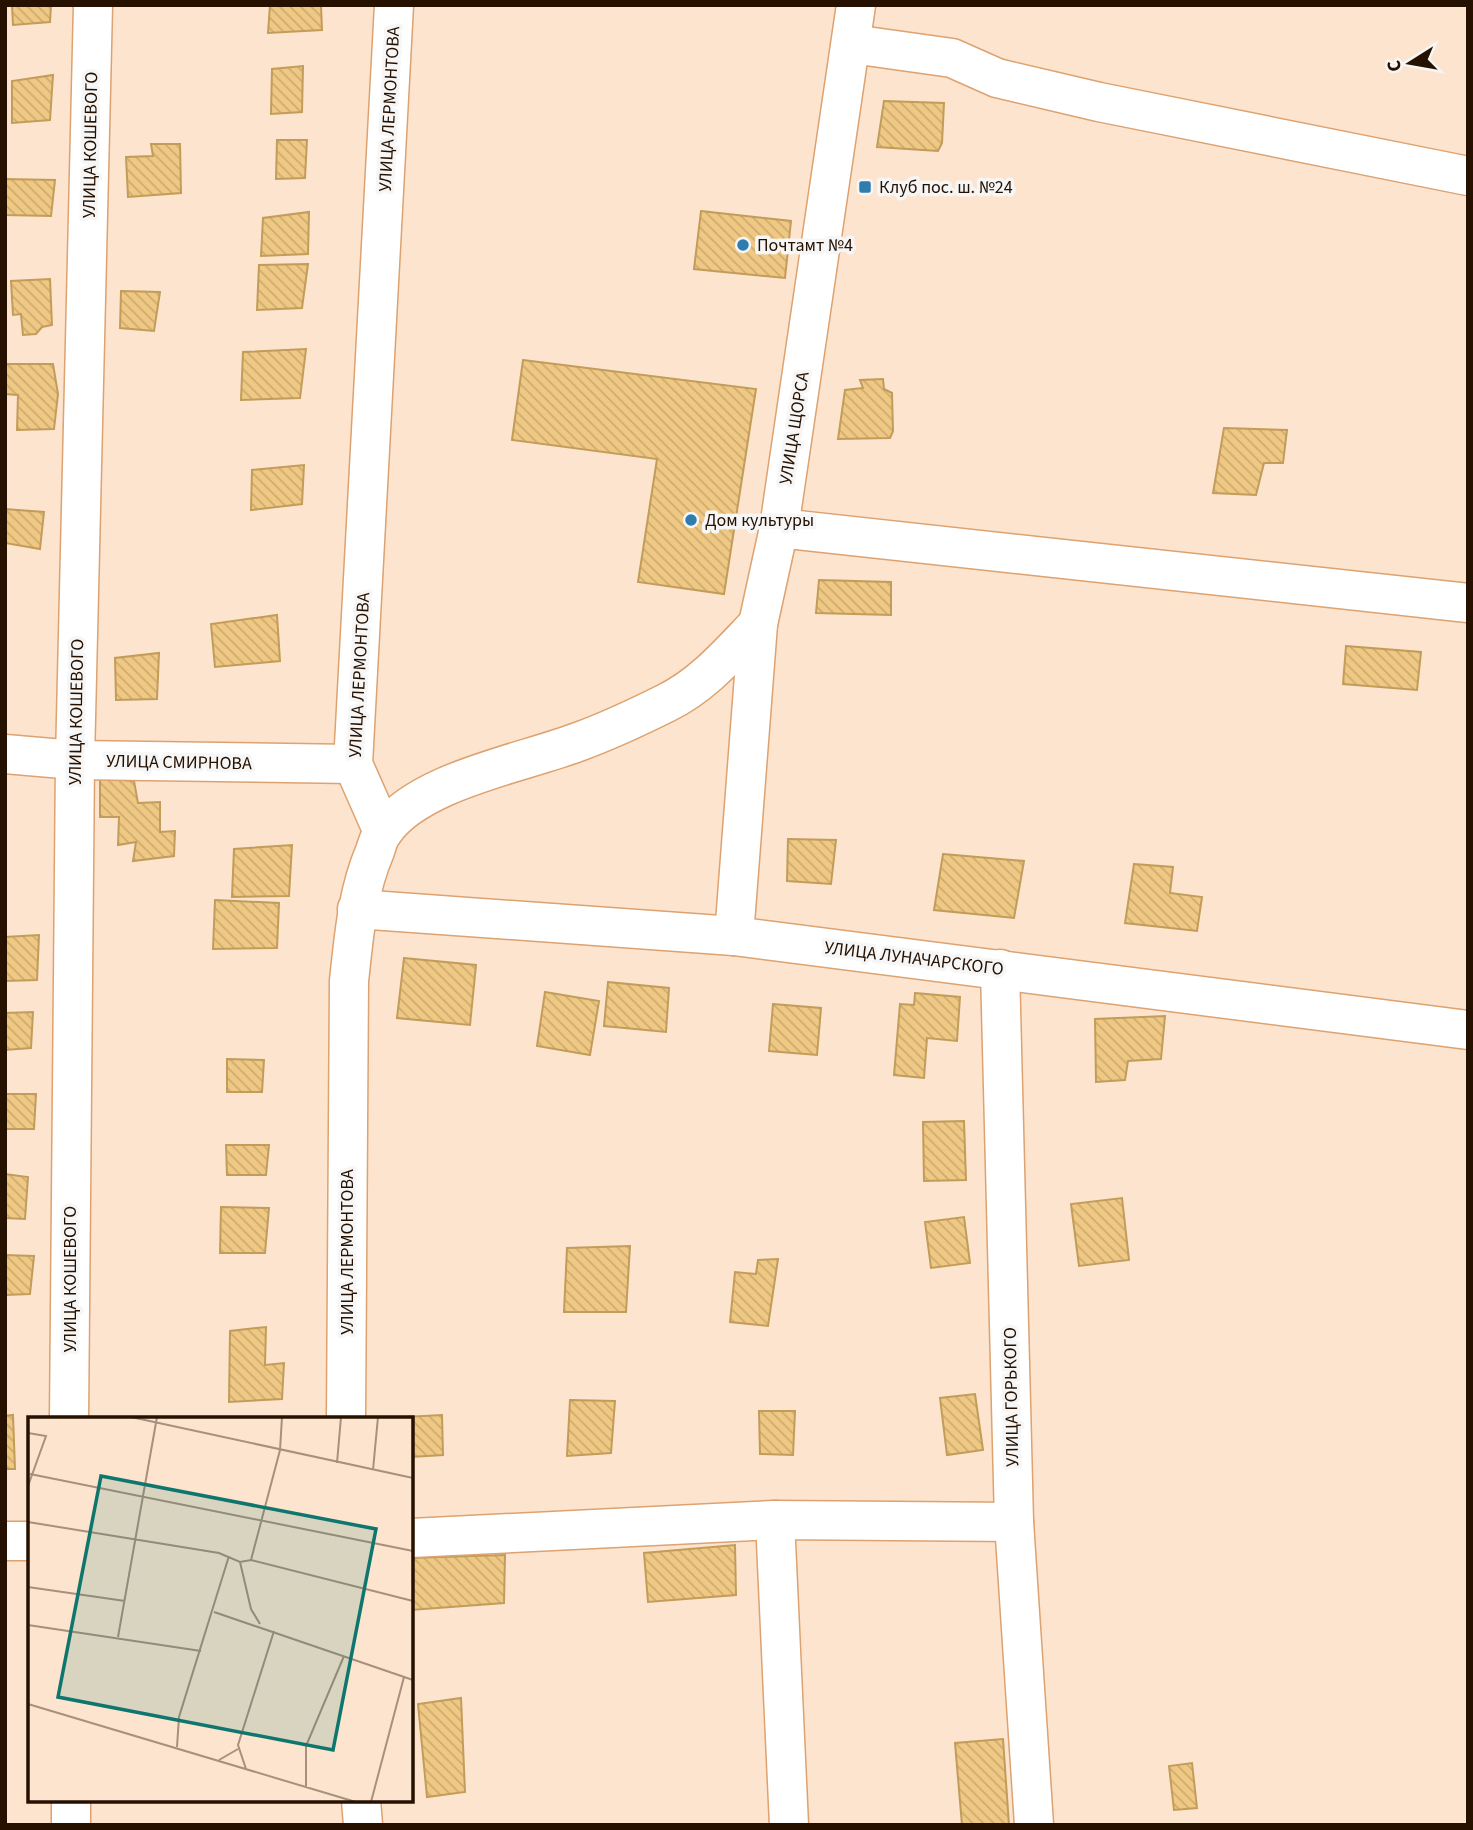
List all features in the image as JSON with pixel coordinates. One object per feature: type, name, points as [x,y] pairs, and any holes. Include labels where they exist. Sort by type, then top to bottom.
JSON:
[{"type":"street","name":"УЛИЦА КОШЕВОГО","points":[[69,1417],[75,760],[93,5]]},
{"type":"street","name":"УЛИЦА ЛЕРМОНТОВА","points":[[346,1417],[349,981],[363,878],[383,832],[353,764],[394,5]]},
{"type":"street","name":"УЛИЦА ЩОРСА","points":[[734,936],[758,624],[779,528],[856,5]]},
{"type":"street","points":[[852,44],[952,58],[997,78],[1099,102],[1468,176]]},
{"type":"street","points":[[779,528],[1468,603]]},
{"type":"street","points":[[383,832],[401,813],[423,798],[470,778],[578,742],[667,702],[701,681],[758,624]]},
{"type":"street","name":"УЛИЦА СМИРНОВА","points":[[5,754],[75,760],[353,764]]},
{"type":"street","name":"УЛИЦА ЛУНАЧАРСКОГО","points":[[357,909],[734,936],[1468,1030]]},
{"type":"street","name":"УЛИЦА ГОРЬКОГО","points":[[1000,969],[1014,1522],[1034,1825]]},
{"type":"street","points":[[775,1520],[789,1825]]},
{"type":"street","points":[[413,1538],[775,1520],[1014,1522]]},
{"type":"street","points":[[5,1541],[28,1541]]},
{"type":"street","points":[[71,1802],[72,1825]]},
{"type":"street","points":[[361,1802],[362,1825]]},
{"type":"building","points":[[12,5],[51,5],[50,22],[13,25]]},
{"type":"building","points":[[270,5],[321,5],[322,30],[268,33]]},
{"type":"building","points":[[303,66],[302,112],[271,114],[272,69]]},
{"type":"building","points":[[53,75],[50,120],[12,123],[12,81]]},
{"type":"building","points":[[884,101],[944,103],[942,143],[938,151],[877,147]]},
{"type":"building","points":[[277,140],[307,140],[305,178],[276,179]]},
{"type":"building","points":[[151,144],[180,144],[181,193],[128,197],[126,157],[153,156]]},
{"type":"building","points":[[5,179],[55,180],[51,216],[5,215]]},
{"type":"building","name":"Почтамт №4","points":[[701,211],[791,221],[785,278],[694,269]]},
{"type":"building","points":[[309,212],[308,254],[261,256],[263,218]]},
{"type":"building","points":[[308,264],[302,308],[257,310],[259,265]]},
{"type":"building","points":[[50,279],[52,325],[42,327],[36,334],[23,335],[21,314],[13,315],[11,281]]},
{"type":"building","points":[[121,291],[160,292],[154,331],[120,328]]},
{"type":"building","points":[[306,349],[300,398],[241,400],[243,352]]},
{"type":"building","name":"Дом культуры","points":[[523,360],[756,389],[724,594],[638,582],[657,459],[512,440]]},
{"type":"building","points":[[5,364],[53,364],[58,394],[54,429],[17,430],[18,395],[5,394]]},
{"type":"building","points":[[883,379],[884,389],[892,393],[893,431],[890,438],[838,439],[845,390],[863,388],[860,380]]},
{"type":"building","points":[[1224,428],[1287,430],[1283,463],[1264,463],[1256,495],[1213,493]]},
{"type":"building","points":[[304,465],[302,504],[251,510],[252,470]]},
{"type":"building","points":[[5,509],[44,512],[40,549],[5,543]]},
{"type":"building","points":[[819,580],[891,582],[891,615],[816,613]]},
{"type":"building","points":[[277,615],[280,661],[215,667],[211,624]]},
{"type":"building","points":[[1346,646],[1421,652],[1417,690],[1343,684]]},
{"type":"building","points":[[159,653],[157,699],[116,700],[115,658]]},
{"type":"building","points":[[100,778],[134,781],[138,803],[160,802],[160,832],[175,831],[174,856],[133,861],[136,842],[118,845],[119,817],[100,817]]},
{"type":"building","points":[[788,839],[836,840],[831,884],[787,881]]},
{"type":"building","points":[[292,845],[289,896],[232,897],[234,849]]},
{"type":"building","points":[[943,854],[1024,861],[1014,918],[934,910]]},
{"type":"building","points":[[1134,864],[1173,867],[1170,893],[1202,897],[1197,931],[1125,923]]},
{"type":"building","points":[[215,900],[279,903],[277,948],[213,949]]},
{"type":"building","points":[[39,935],[37,980],[5,981],[5,937]]},
{"type":"building","points":[[404,958],[476,965],[470,1025],[397,1018]]},
{"type":"building","points":[[608,982],[669,988],[666,1032],[604,1026]]},
{"type":"building","points":[[545,992],[599,1001],[590,1055],[537,1046]]},
{"type":"building","points":[[915,993],[960,997],[957,1041],[927,1038],[924,1078],[894,1075],[900,1004],[914,1005]]},
{"type":"building","points":[[773,1004],[821,1008],[817,1055],[769,1051]]},
{"type":"building","points":[[33,1012],[31,1048],[5,1050],[5,1013]]},
{"type":"building","points":[[1165,1016],[1161,1059],[1128,1061],[1125,1080],[1096,1082],[1095,1019]]},
{"type":"building","points":[[227,1059],[264,1060],[262,1092],[227,1092]]},
{"type":"building","points":[[5,1094],[36,1094],[34,1129],[5,1129]]},
{"type":"building","points":[[964,1121],[966,1180],[924,1181],[923,1122]]},
{"type":"building","points":[[226,1145],[269,1145],[266,1175],[227,1175]]},
{"type":"building","points":[[5,1174],[28,1177],[25,1219],[5,1218]]},
{"type":"building","points":[[1122,1198],[1129,1260],[1079,1266],[1071,1204]]},
{"type":"building","points":[[221,1207],[269,1208],[265,1253],[220,1253]]},
{"type":"building","points":[[964,1217],[970,1263],[931,1268],[925,1222]]},
{"type":"building","points":[[630,1246],[626,1312],[564,1312],[567,1248]]},
{"type":"building","points":[[5,1255],[34,1256],[30,1294],[5,1295]]},
{"type":"building","points":[[778,1259],[768,1326],[730,1322],[735,1272],[756,1274],[758,1260]]},
{"type":"building","points":[[266,1327],[265,1365],[284,1363],[282,1399],[229,1402],[230,1331]]},
{"type":"building","points":[[975,1394],[983,1450],[947,1455],[940,1398]]},
{"type":"building","points":[[570,1400],[615,1401],[611,1453],[567,1456]]},
{"type":"building","points":[[759,1411],[795,1411],[793,1455],[760,1454]]},
{"type":"building","points":[[13,1415],[15,1469],[5,1469],[5,1416]]},
{"type":"building","points":[[442,1415],[443,1455],[413,1457],[413,1417],[404,1417]]},
{"type":"building","points":[[735,1545],[736,1595],[648,1602],[644,1553]]},
{"type":"building","points":[[505,1555],[504,1603],[413,1610],[413,1558]]},
{"type":"building","points":[[461,1698],[465,1792],[427,1797],[418,1704]]},
{"type":"building","points":[[1003,1739],[1009,1825],[962,1825],[955,1743]]},
{"type":"building","points":[[1192,1763],[1197,1808],[1174,1810],[1169,1766]]},
{"type":"place","name":"Клуб пос. ш. №24","points":[[865,187]]},
{"type":"place","name":"Почтамт №4","points":[[743,245]]},
{"type":"place","name":"Дом культуры","points":[[691,520]]}]
